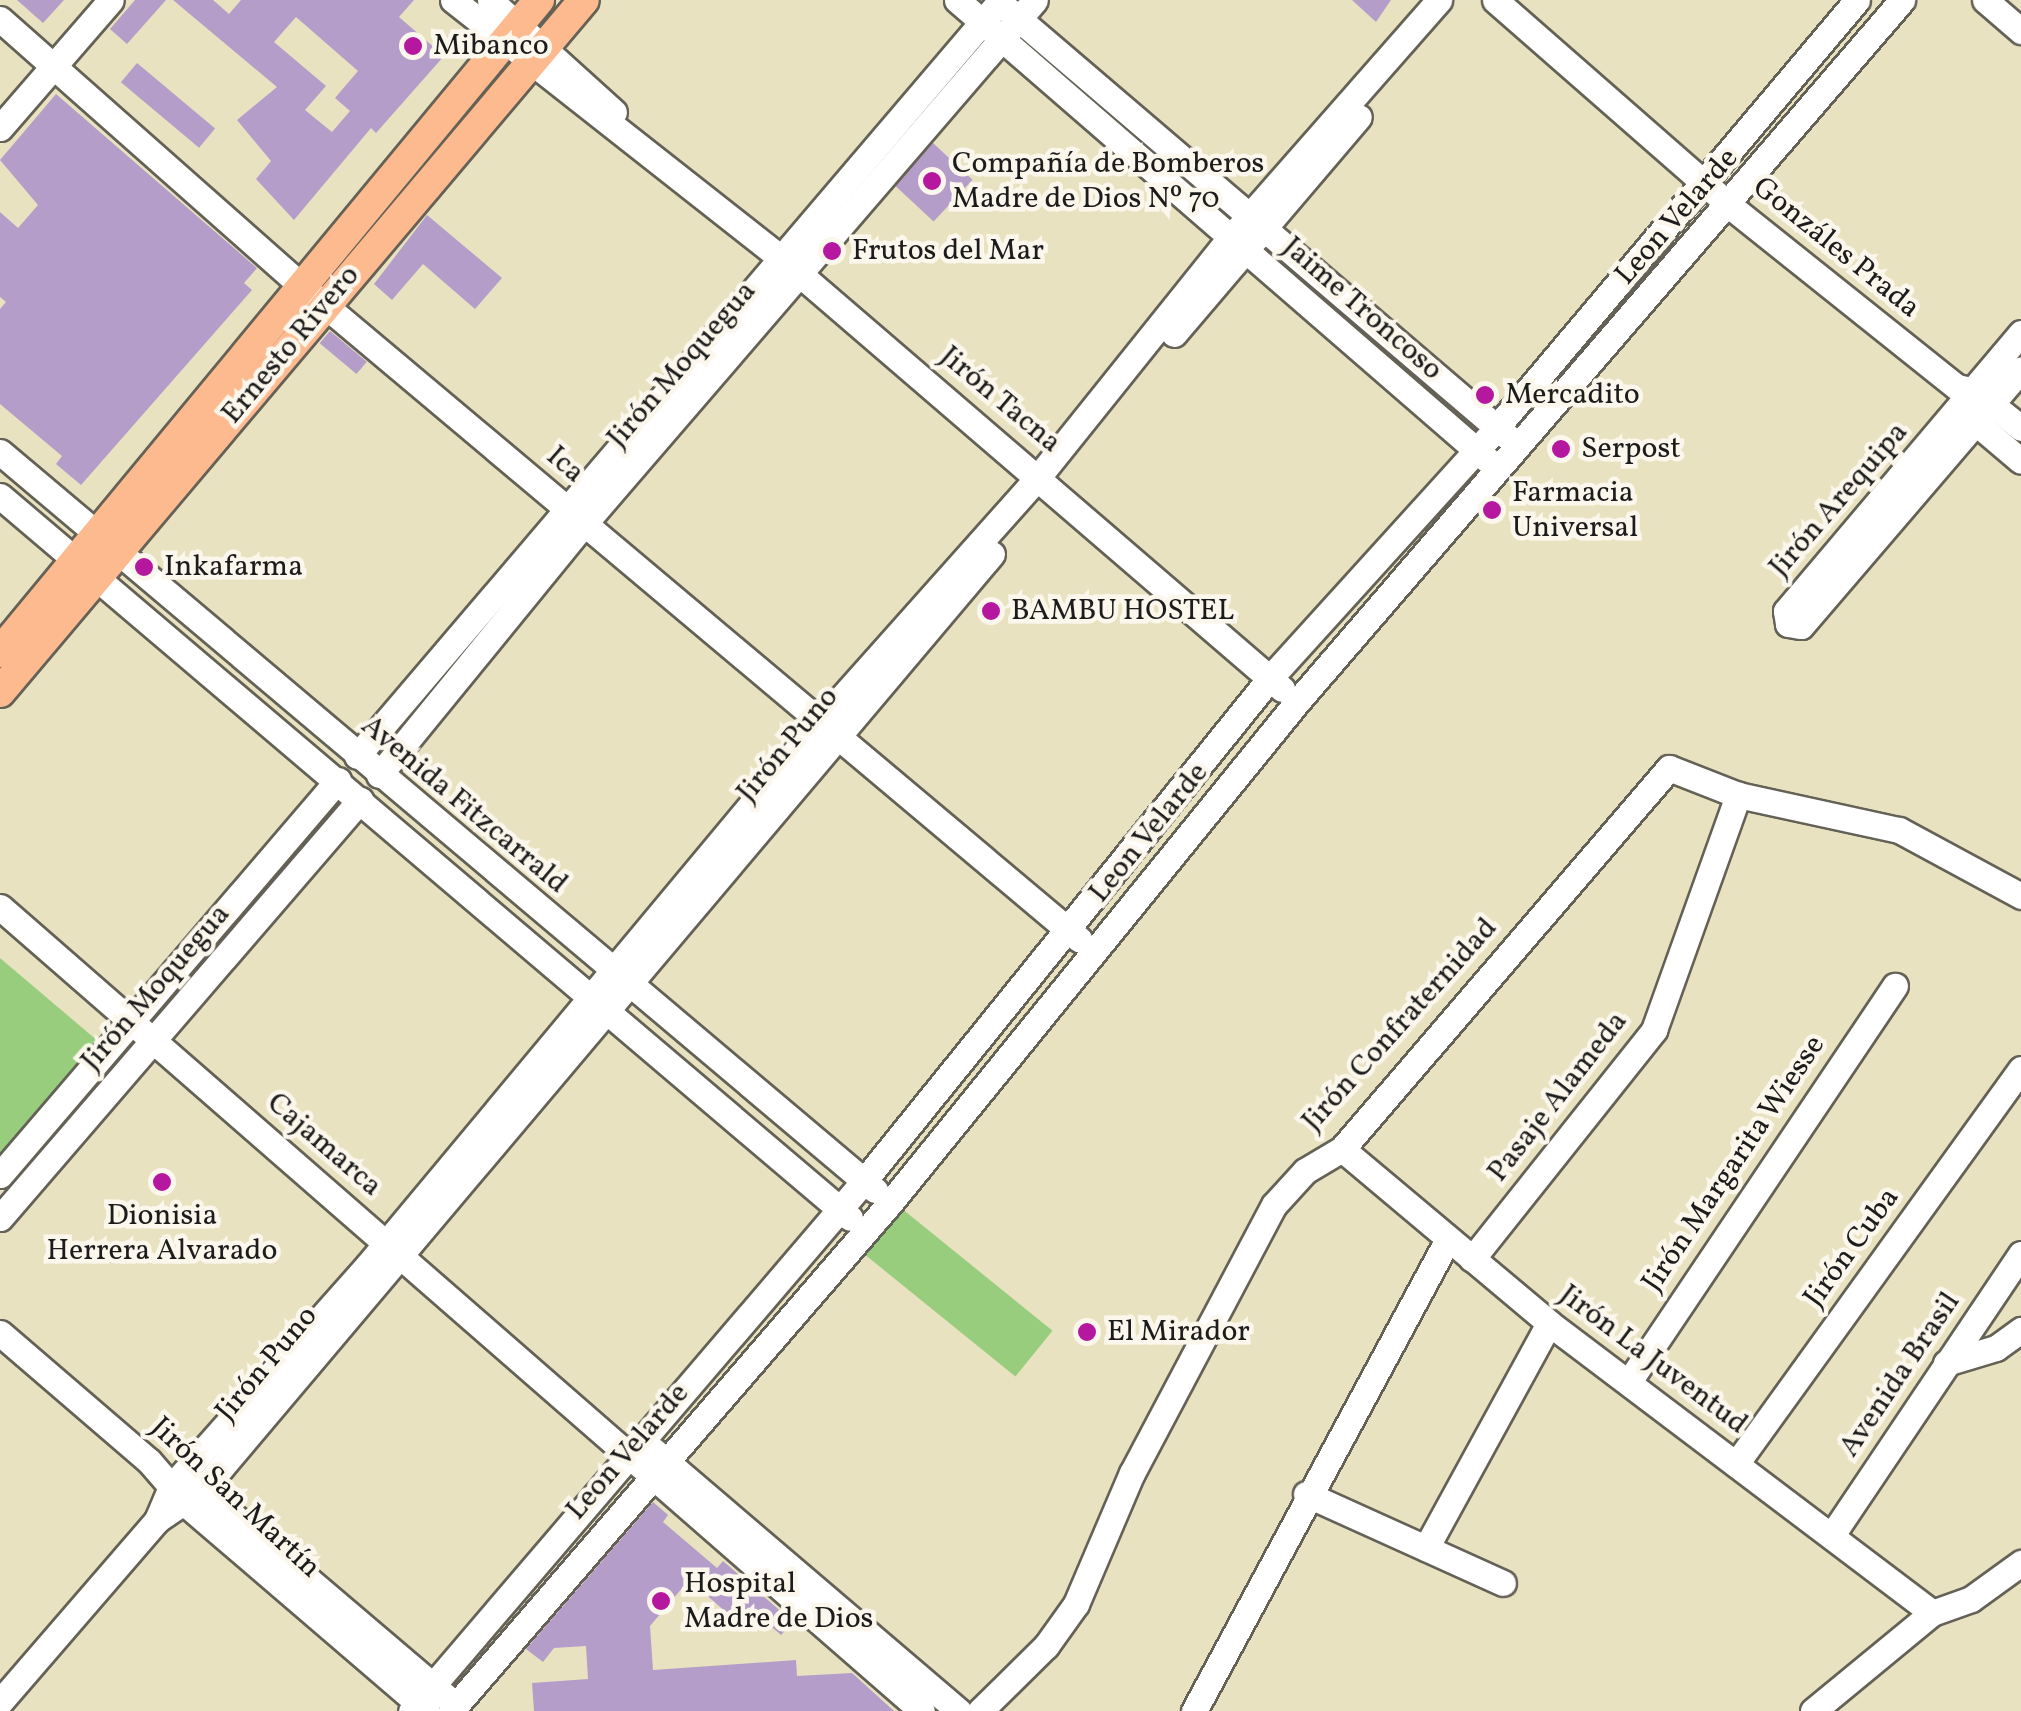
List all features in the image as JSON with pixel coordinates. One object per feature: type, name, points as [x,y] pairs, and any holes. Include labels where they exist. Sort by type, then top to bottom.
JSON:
[{"type":"main road","name":"Ernesto Rivero","points":[[2,684],[95,556],[314,295],[539,0]]},
{"type":"main road","name":"Ernesto Rivero","points":[[314,295],[538,55],[584,0]]},
{"type":"main road","name":"Ernesto Rivero","points":[[0,652],[95,556]]},
{"type":"street","points":[[0,128],[110,0]]},
{"type":"street","name":"Jirón Tacna","points":[[453,0],[512,34],[538,55],[1045,481],[1297,702]]},
{"type":"street","name":"Jirón Tacna","points":[[490,0],[512,34]]},
{"type":"street","name":"Jaime Troncoso","points":[[957,0],[1499,470]]},
{"type":"street","name":"Jirón Puno","points":[[0,1702],[394,1248],[829,729],[1045,481],[1439,0]]},
{"type":"street","name":"Jirón Puno","points":[[1258,219],[1460,0]]},
{"type":"street","name":"Gonzáles Prada","points":[[1495,0],[1730,206],[1972,402],[2021,428]]},
{"type":"street","name":"Leon Velarde","points":[[422,1702],[633,1447],[841,1209],[1270,678],[1496,428],[1857,0]]},
{"type":"street","name":"Leon Velarde","points":[[455,1709],[658,1466],[890,1203],[1297,702],[1730,206],[1902,0]]},
{"type":"street","points":[[1985,0],[2021,31]]},
{"type":"street","name":"Jaime Troncoso","points":[[1010,4],[1519,446]]},
{"type":"street","name":"Jirón Moquegua","points":[[380,774],[574,515],[781,258],[983,22],[1010,4]]},
{"type":"street","name":"Jirón Moquegua","points":[[357,756],[574,515],[803,276],[1003,40],[1010,4]]},
{"type":"street","name":"Ica","points":[[0,19],[314,295],[1094,952]]},
{"type":"street","points":[[897,122],[918,140]]},
{"type":"street","name":"Jirón Arequipa","points":[[2021,332],[1972,402],[1802,626],[1788,624],[1786,611],[1972,402],[2021,368]]},
{"type":"street","name":"Gonzáles Prada","points":[[1972,402],[2021,461]]},
{"type":"street","name":"Avenida Fitzcarrald","points":[[0,452],[95,556],[360,800],[866,1231]]},
{"type":"street","name":"Avenida Fitzcarrald","points":[[0,496],[95,556],[380,774],[890,1203]]},
{"type":"street","name":"Jirón Confraternidad","points":[[980,1711],[1046,1646],[1076,1604],[1132,1474],[1274,1205],[1305,1171],[1342,1148],[1669,768],[1738,795],[1899,830],[2021,896]]},
{"type":"street","name":"Jirón Moquegua","points":[[0,1175],[338,780]]},
{"type":"street","name":"Pasaje Alameda","points":[[1472,1259],[1654,1030],[1738,795]]},
{"type":"street","name":"Jirón Moquegua","points":[[0,1218],[360,800]]},
{"type":"street","name":"Cajamarca","points":[[0,906],[607,1432],[633,1447]]},
{"type":"street","name":"Jirón Margarita Wiesse","points":[[1630,1380],[1895,986]]},
{"type":"street","name":"Jirón Cuba","points":[[1736,1464],[2021,1069]]},
{"type":"street","name":"Jirón La Juventud","points":[[1342,1148],[1548,1323],[1834,1532],[1932,1613]]},
{"type":"street","points":[[1194,1711],[1306,1494],[1448,1239]]},
{"type":"street","name":"Avenida Brasil","points":[[1834,1532],[2021,1254]]},
{"type":"street","points":[[1426,1548],[1548,1323]]},
{"type":"street","points":[[1946,1363],[1996,1348],[2021,1330]]},
{"type":"street","name":"Jirón San Martín","points":[[0,1333],[186,1489],[422,1702],[455,1709]]},
{"type":"street","points":[[633,1447],[856,1622],[958,1711]]},
{"type":"street","points":[[658,1466],[828,1630],[922,1711]]},
{"type":"street","points":[[1306,1494],[1503,1583]]},
{"type":"street","points":[[1813,1711],[1932,1613],[1971,1599],[2021,1563]]},
{"type":"street","points":[[828,1630],[856,1622]]},
{"type":"green space","points":[[0,958],[99,1042],[0,1158]]},
{"type":"green space","points":[[901,1208],[1053,1331],[1015,1377],[864,1254]]},
{"type":"building","points":[[17,0],[64,0],[43,23]]},
{"type":"building","points":[[135,0],[166,0],[127,44],[110,29]]},
{"type":"building","points":[[173,0],[213,0],[229,14],[241,0],[414,0],[399,17],[444,56],[376,133],[371,128],[294,220],[256,179],[271,161],[237,120],[277,87]],"holes":[[[296,17],[358,71],[335,98],[350,111],[332,132],[305,110],[326,86],[274,42]]]},
{"type":"building","points":[[1352,0],[1391,0],[1376,22]]},
{"type":"building","points":[[137,63],[215,129],[199,148],[121,82]]},
{"type":"building","points":[[56,94],[257,268],[244,283],[252,290],[81,485],[56,464],[62,456],[0,404],[0,309],[6,302],[0,297],[0,212],[18,228],[38,205],[0,160]]},
{"type":"building","name":"Compañía de Bomberos Madre de Dios Nº 70","points":[[933,143],[972,180],[934,222],[894,185]]},
{"type":"building","points":[[427,215],[502,278],[475,309],[423,264],[392,300],[374,284]]},
{"type":"building","points":[[330,331],[367,362],[356,374],[320,343]]},
{"type":"building","name":"Hospital Madre de Dios","points":[[653,1502],[668,1515],[663,1522],[717,1568],[723,1561],[793,1622],[781,1635],[761,1618],[749,1632],[689,1580],[650,1626],[653,1670],[796,1660],[797,1676],[852,1673],[894,1711],[534,1711],[532,1683],[588,1679],[586,1646],[554,1648],[543,1662],[526,1649]]},
{"type":"place","name":"Mibanco","points":[[413,46]]},
{"type":"place","name":"Compañía de Bomberos Madre de Dios Nº 70","points":[[932,181]]},
{"type":"place","name":"Frutos del Mar","points":[[832,251]]},
{"type":"place","name":"Mercadito","points":[[1485,395]]},
{"type":"place","name":"Serpost","points":[[1561,449]]},
{"type":"place","name":"Farmacia Universal","points":[[1492,510]]},
{"type":"place","name":"Inkafarma","points":[[144,567]]},
{"type":"place","name":"BAMBU HOSTEL","points":[[991,611]]},
{"type":"place","name":"Dionisia Herrera Alvarado","points":[[162,1182]]},
{"type":"place","name":"El Mirador","points":[[1087,1332]]},
{"type":"place","name":"Hospital Madre de Dios","points":[[661,1601]]}]
